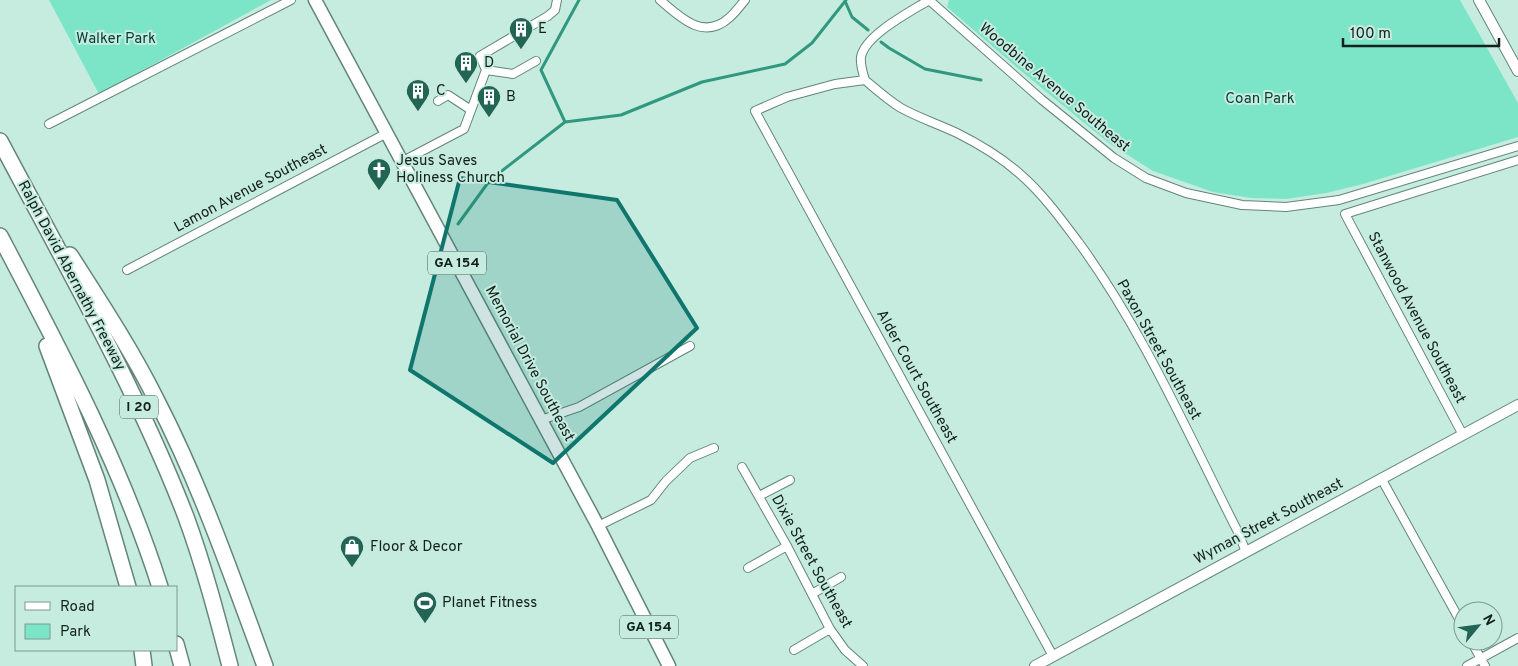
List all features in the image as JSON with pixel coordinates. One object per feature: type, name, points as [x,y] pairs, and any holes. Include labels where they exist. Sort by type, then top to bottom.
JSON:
[{"type":"highway","name":"Ralph David Abernathy Freeway","points":[[0,141],[129,387],[160,454],[186,518],[201,563],[230,666]]},
{"type":"highway","points":[[12,163],[119,333],[157,400],[200,495],[265,666]]},
{"type":"highway","points":[[0,236],[82,395],[113,462],[160,586]]},
{"type":"highway","points":[[14,263],[56,368],[97,480],[128,586]]},
{"type":"highway","points":[[142,651],[144,666]]},
{"type":"highway","points":[[178,651],[182,666]]},
{"type":"main road","name":"Memorial Drive Southeast","points":[[315,0],[598,526],[669,666]]},
{"type":"street","points":[[49,124],[291,0]]},
{"type":"street","points":[[403,161],[464,129],[486,70],[480,56],[548,16],[555,10],[557,0]]},
{"type":"street","points":[[660,0],[680,18],[702,28],[711,27],[729,18],[745,0]]},
{"type":"street","points":[[865,80],[861,60],[862,52],[870,40],[929,0]]},
{"type":"street","name":"Woodbine Avenue Southeast","points":[[929,0],[1041,99],[1114,158],[1146,178],[1186,193],[1242,206],[1286,207],[1319,203],[1339,200],[1518,146]]},
{"type":"street","points":[[1479,0],[1518,71]]},
{"type":"street","points":[[486,70],[512,74],[536,61]]},
{"type":"street","name":"Alder Court Southeast","points":[[865,80],[835,84],[787,97],[755,110],[1052,656]]},
{"type":"street","name":"Paxon Street Southeast","points":[[865,80],[900,107],[920,118],[955,132],[1003,160],[1041,194],[1059,216],[1088,255],[1140,340],[1238,532],[1246,552]]},
{"type":"street","points":[[438,101],[448,95],[472,110]]},
{"type":"street","name":"Lamon Avenue Southeast","points":[[127,270],[387,133]]},
{"type":"street","name":"Stanwood Avenue Southeast","points":[[1463,434],[1345,214],[1518,160]]},
{"type":"street","points":[[541,420],[580,407],[690,346]]},
{"type":"street","name":"Wyman Street Southeast","points":[[1035,666],[1518,405]]},
{"type":"street","points":[[598,526],[651,500],[666,481],[690,458],[714,448]]},
{"type":"street","name":"Dixie Street Southeast","points":[[742,467],[787,546],[830,629],[846,650],[863,666]]},
{"type":"street","points":[[1381,478],[1453,608]]},
{"type":"street","points":[[759,496],[790,480]]},
{"type":"street","points":[[748,568],[787,546]]},
{"type":"street","points":[[812,594],[841,577]]},
{"type":"street","points":[[794,650],[830,629]]},
{"type":"street","points":[[1467,666],[1483,662],[1518,638]]},
{"type":"street","points":[[1477,651],[1483,662]]},
{"type":"highlighted area","points":[[460,178],[617,200],[697,328],[553,463],[410,370]]},
{"type":"green space","name":"Walker Park","points":[[49,0],[271,0],[99,94]]},
{"type":"green space","name":"Coan Park","points":[[949,0],[1460,0],[1518,103],[1518,137],[1363,184],[1326,193],[1286,199],[1251,198],[1213,192],[1153,171],[1109,143],[947,7]]},
{"type":"waterway","points":[[565,122],[541,70],[579,0]]},
{"type":"waterway","points":[[458,224],[490,180],[565,122],[621,115],[702,82],[785,64],[812,43],[846,0]]},
{"type":"waterway","points":[[845,1],[852,17],[868,30]]},
{"type":"waterway","points":[[881,42],[925,69],[981,80]]},
{"type":"place","name":"E","points":[[521,50]]},
{"type":"place","name":"D","points":[[466,84]]},
{"type":"place","name":"C","points":[[418,112]]},
{"type":"place","name":"B","points":[[489,118]]},
{"type":"place","name":"Jesus Saves Holiness Church","points":[[379,191]]},
{"type":"place","name":"Floor & Decor","points":[[352,568]]},
{"type":"place","name":"Planet Fitness","points":[[425,624]]}]
